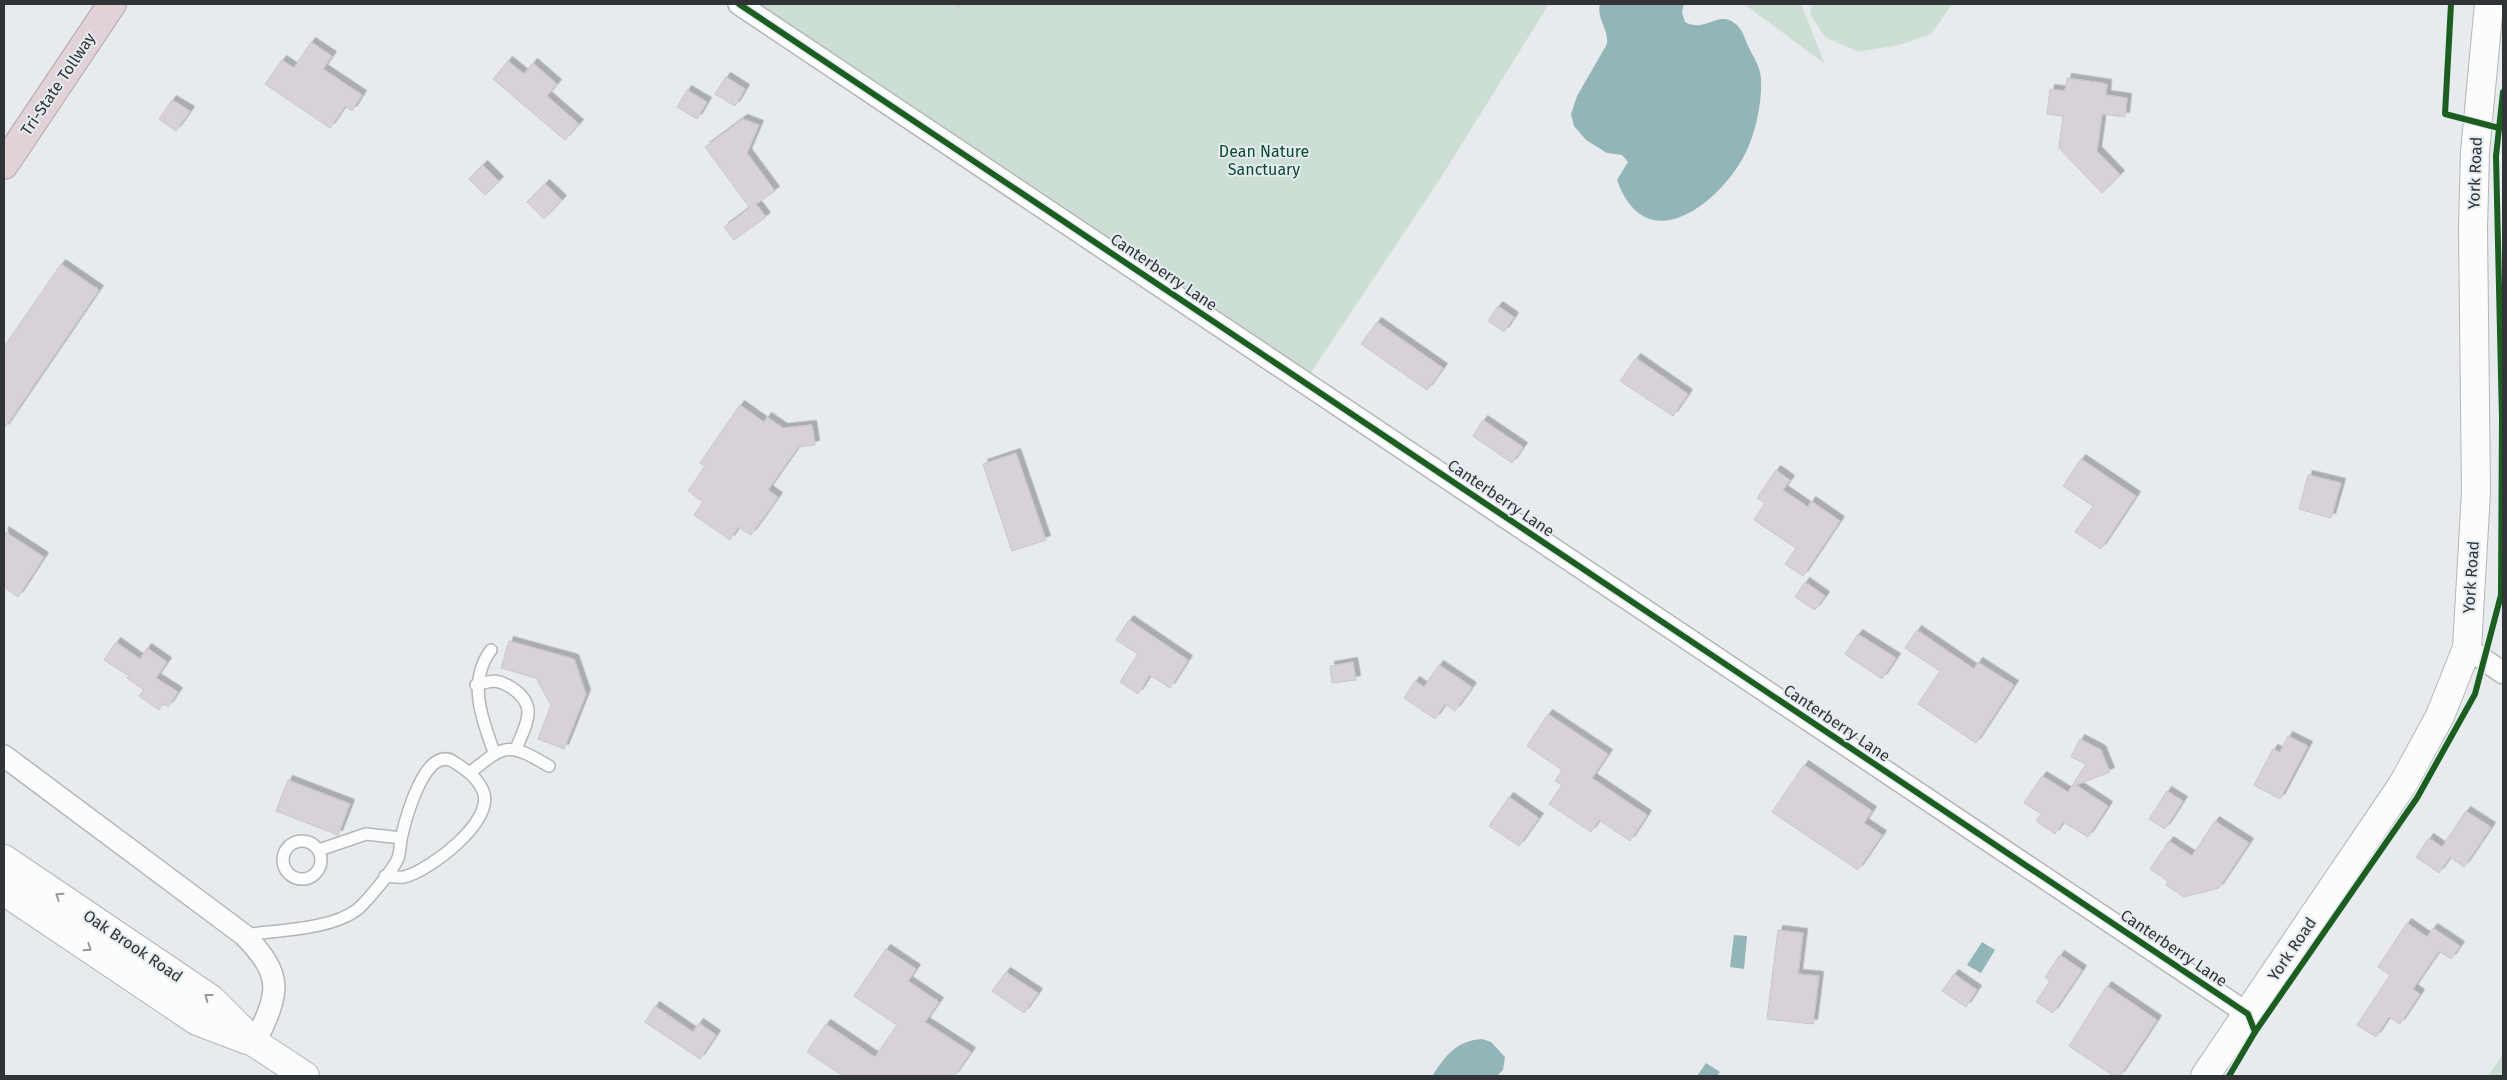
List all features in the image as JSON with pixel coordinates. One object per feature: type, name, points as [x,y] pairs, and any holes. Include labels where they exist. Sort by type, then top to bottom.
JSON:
[{"type":"highway","name":"Tri-State Tollway","points":[[4,165],[112,4]]},
{"type":"main road","name":"York Road","points":[[2205,1076],[2421,754],[2440,716],[2467,648],[2476,492],[2473,228],[2475,152],[2489,4]]},
{"type":"main road","name":"Oak Brook Road","points":[[4,859],[211,998],[255,1043],[305,1076]]},
{"type":"main road","name":"Oak Brook Road","points":[[4,891],[197,1021],[255,1043]]},
{"type":"street","name":"Canterberry Lane","points":[[739,4],[2248,1014]]},
{"type":"street","points":[[2467,648],[2503,673]]},
{"type":"street","points":[[4,756],[244,935],[262,953],[272,970],[275,985],[273,1005],[255,1043]]},
{"type":"lane","points":[[491,650],[480,670],[476,685],[484,726],[494,752]]},
{"type":"lane","points":[[476,685],[492,680],[500,680],[522,695],[528,703],[526,725],[516,748]]},
{"type":"lane","points":[[471,772],[494,752],[516,748],[549,766]]},
{"type":"lane","points":[[244,935],[329,923],[357,910],[398,858],[401,838],[419,782],[429,767],[438,761],[450,760],[471,772],[484,792],[485,805],[471,829],[429,866],[402,877],[385,876]]},
{"type":"lane","points":[[319,850],[366,834],[401,838]]},
{"type":"path","points":[[958,4],[958,10]]},
{"type":"green space","name":"Dean Nature Sanctuary","points":[[749,4],[1549,4],[1440,179],[1308,377]]},
{"type":"green space","points":[[1744,4],[1801,4],[1825,64]]},
{"type":"green space","points":[[1812,4],[1952,4],[1931,34],[1900,45],[1858,52],[1825,37],[1810,14]]},
{"type":"green space","points":[[2503,1054],[2503,1076],[2488,1076]]},
{"type":"water","points":[[1600,4],[1684,4],[1682,12],[1685,22],[1692,25],[1706,24],[1724,19],[1730,20],[1741,30],[1759,67],[1761,90],[1758,112],[1753,134],[1745,154],[1727,181],[1712,197],[1695,210],[1677,218],[1660,221],[1643,216],[1629,203],[1617,180],[1628,162],[1622,155],[1607,153],[1586,140],[1574,126],[1571,114],[1577,96],[1607,44],[1599,9]]},
{"type":"water","points":[[1734,935],[1747,936],[1744,969],[1730,967]]},
{"type":"water","points":[[1982,942],[1995,950],[1981,973],[1967,965]]},
{"type":"water","points":[[1482,1039],[1491,1042],[1505,1057],[1503,1070],[1497,1076],[1432,1076],[1452,1050],[1473,1040]]},
{"type":"water","points":[[1706,1063],[1720,1072],[1717,1076],[1697,1076]]},
{"type":"building","points":[[311,42],[332,56],[323,69],[362,95],[352,111],[345,106],[330,128],[265,84],[282,60],[294,68]]},
{"type":"building","points":[[508,61],[524,74],[533,63],[557,84],[547,96],[579,124],[565,140],[493,79]]},
{"type":"building","points":[[726,77],[745,89],[735,106],[715,94]]},
{"type":"building","points":[[2067,78],[2107,84],[2106,95],[2127,98],[2125,117],[2102,114],[2097,151],[2120,175],[2102,193],[2059,148],[2063,116],[2047,114],[2050,89],[2065,91]]},
{"type":"building","points":[[687,90],[707,102],[697,119],[677,107]]},
{"type":"building","points":[[172,100],[190,111],[176,131],[159,119]]},
{"type":"building","points":[[743,119],[759,125],[747,153],[775,191],[756,204],[766,217],[734,240],[724,227],[750,208],[705,147]]},
{"type":"building","points":[[483,165],[499,181],[485,195],[469,179]]},
{"type":"building","points":[[545,184],[562,200],[544,219],[527,202]]},
{"type":"building","points":[[61,264],[99,290],[4,429],[4,347]]},
{"type":"building","points":[[1498,306],[1514,317],[1504,332],[1488,321]]},
{"type":"building","points":[[1377,322],[1443,368],[1427,390],[1361,344]]},
{"type":"building","points":[[1636,358],[1688,394],[1673,416],[1620,381]]},
{"type":"building","points":[[740,405],[764,422],[767,417],[783,428],[812,425],[815,445],[798,447],[768,490],[778,497],[751,535],[738,527],[730,540],[694,515],[703,502],[688,491],[705,466],[700,463]]},
{"type":"building","points":[[1483,420],[1523,447],[1512,463],[1473,436]]},
{"type":"building","points":[[1016,453],[1046,540],[1012,551],[983,464]]},
{"type":"building","points":[[2081,459],[2136,496],[2101,549],[2075,532],[2093,506],[2063,486]]},
{"type":"building","points":[[1776,470],[1790,480],[1783,490],[1808,507],[1811,501],[1840,521],[1803,576],[1785,564],[1796,548],[1754,520],[1765,503],[1757,498]]},
{"type":"building","points":[[2308,475],[2341,483],[2331,518],[2299,509]]},
{"type":"building","points":[[4,531],[44,557],[18,597],[4,587]]},
{"type":"building","points":[[1805,582],[1825,596],[1815,610],[1795,597]]},
{"type":"building","points":[[1129,620],[1188,660],[1170,688],[1150,675],[1138,694],[1120,682],[1138,654],[1116,640]]},
{"type":"building","points":[[1917,630],[1974,669],[1978,662],[2014,685],[1976,743],[1918,704],[1940,671],[1905,648]]},
{"type":"building","points":[[1858,634],[1896,658],[1882,679],[1845,654]]},
{"type":"building","points":[[509,641],[574,659],[586,694],[564,749],[538,739],[551,705],[536,678],[501,668]]},
{"type":"building","points":[[116,642],[140,659],[147,648],[167,662],[156,678],[178,692],[168,707],[164,703],[159,710],[139,696],[144,690],[127,678],[129,676],[104,660]]},
{"type":"building","points":[[1353,662],[1356,680],[1332,683],[1330,666]]},
{"type":"building","points":[[1439,665],[1472,687],[1455,711],[1445,704],[1435,719],[1404,698],[1415,681],[1424,687]]},
{"type":"building","points":[[1548,714],[1608,754],[1592,778],[1647,815],[1630,841],[1599,820],[1591,832],[1549,804],[1562,785],[1555,781],[1562,770],[1527,746]]},
{"type":"building","points":[[2288,736],[2308,746],[2280,799],[2254,785],[2273,749],[2280,752]]},
{"type":"building","points":[[2080,739],[2101,750],[2110,772],[2076,785],[2108,806],[2088,837],[2063,822],[2055,834],[2036,821],[2041,814],[2024,803],[2042,776],[2068,792],[2086,764],[2071,757]]},
{"type":"building","points":[[1804,765],[1872,811],[1864,823],[1882,835],[1858,870],[1772,812]]},
{"type":"building","points":[[288,780],[350,804],[338,835],[276,811]]},
{"type":"building","points":[[2167,791],[2183,801],[2165,829],[2149,819]]},
{"type":"building","points":[[1509,797],[1539,818],[1519,846],[1489,826]]},
{"type":"building","points":[[2466,811],[2491,827],[2464,867],[2450,857],[2439,873],[2416,857],[2429,838],[2442,847]]},
{"type":"building","points":[[2215,821],[2249,843],[2219,888],[2184,897],[2166,885],[2168,881],[2150,869],[2169,841],[2192,856]]},
{"type":"building","points":[[2407,923],[2427,937],[2433,928],[2460,946],[2451,959],[2439,951],[2413,989],[2420,994],[2400,1024],[2389,1017],[2376,1037],[2357,1025],[2390,975],[2378,967]]},
{"type":"building","points":[[1778,930],[1803,933],[1798,974],[1819,976],[1813,1024],[1767,1019]]},
{"type":"building","points":[[886,949],[916,969],[908,981],[939,1002],[925,1022],[971,1052],[954,1076],[843,1076],[807,1052],[826,1024],[875,1057],[897,1025],[854,996]]},
{"type":"building","points":[[2060,955],[2082,970],[2053,1013],[2036,1002],[2050,981],[2045,977]]},
{"type":"building","points":[[1006,972],[1038,993],[1024,1013],[992,991]]},
{"type":"building","points":[[1954,974],[1977,990],[1966,1007],[1942,991]]},
{"type":"building","points":[[2107,986],[2157,1020],[2120,1076],[2114,1076],[2069,1046]]},
{"type":"building","points":[[655,1006],[693,1032],[699,1023],[716,1035],[700,1059],[645,1022]]},
{"type":"cycle path","points":[[739,4],[2248,1014],[2255,1032],[2229,1076]]},
{"type":"cycle path","points":[[2451,4],[2445,114],[2499,128]]},
{"type":"cycle path","points":[[2255,1032],[2417,798],[2475,694],[2501,595],[2502,418],[2496,156],[2503,92]]}]
